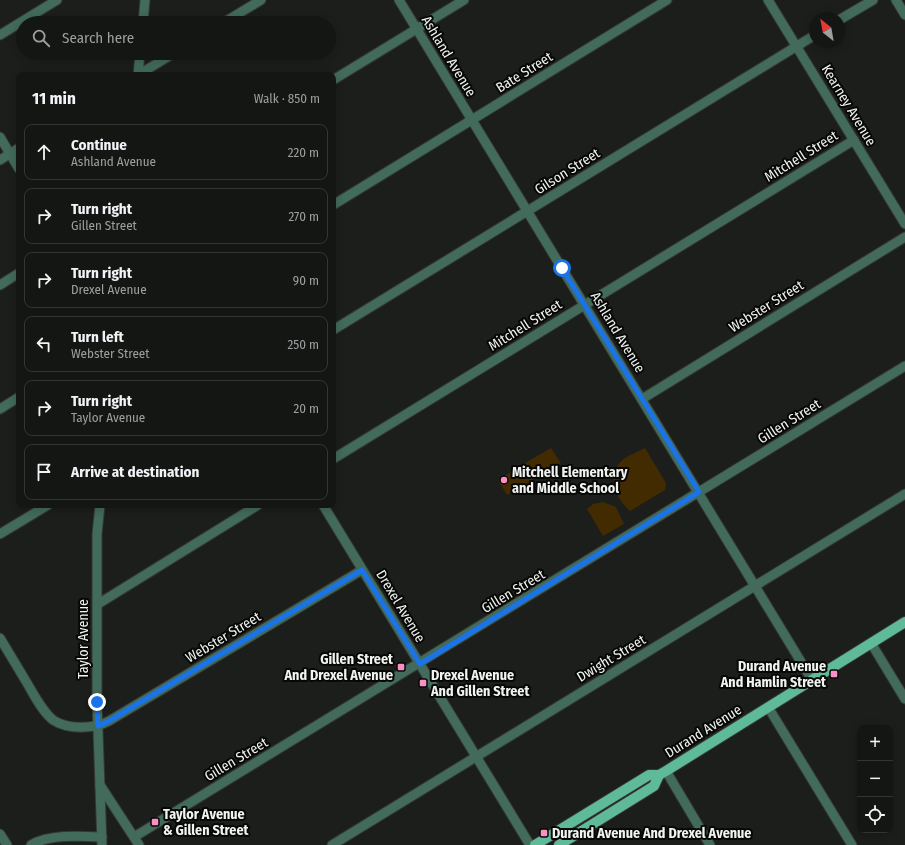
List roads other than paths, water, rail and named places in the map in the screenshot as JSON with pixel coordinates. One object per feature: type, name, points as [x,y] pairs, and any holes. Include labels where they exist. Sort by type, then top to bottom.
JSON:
[{"type":"main road","name":"Durand Avenue","points":[[535,845],[649,775],[662,773],[905,622]]},
{"type":"main road","name":"Durand Avenue","points":[[559,845],[654,786],[662,773]]},
{"type":"street","points":[[31,16],[57,0]]},
{"type":"street","points":[[144,16],[145,0]]},
{"type":"street","points":[[235,16],[261,0]]},
{"type":"street","name":"Ashland Avenue","points":[[399,0],[812,680]]},
{"type":"street","points":[[336,78],[464,0]]},
{"type":"street","name":"Bate Street","points":[[336,203],[667,0]]},
{"type":"street","name":"Kearney Avenue","points":[[768,0],[905,224]]},
{"type":"street","points":[[845,16],[873,0]]},
{"type":"street","points":[[896,0],[905,15]]},
{"type":"street","points":[[0,35],[16,25]]},
{"type":"street","name":"Gilson Street","points":[[336,328],[809,38]]},
{"type":"street","points":[[138,72],[139,60]]},
{"type":"street","points":[[143,72],[163,60]]},
{"type":"street","points":[[0,137],[16,164]]},
{"type":"street","name":"Mitchell Street","points":[[336,457],[854,140]]},
{"type":"street","points":[[0,160],[16,150]]},
{"type":"street","name":"Webster Street","points":[[642,399],[905,237]]},
{"type":"street","points":[[0,284],[16,275]]},
{"type":"street","name":"Gillen Street","points":[[136,841],[420,664],[905,366]]},
{"type":"street","points":[[0,409],[16,400]]},
{"type":"street","name":"Dwight Street","points":[[332,845],[905,494]]},
{"type":"street","points":[[0,534],[43,508]]},
{"type":"street","name":"Taylor Avenue","points":[[100,508],[97,534],[98,726],[102,841]]},
{"type":"street","points":[[98,604],[253,508]]},
{"type":"street","name":"Drexel Avenue","points":[[324,508],[530,845]]},
{"type":"street","name":"Webster Street","points":[[98,726],[109,721],[362,570]]},
{"type":"street","points":[[0,638],[32,693],[49,716],[57,722],[70,726],[98,726]]},
{"type":"street","points":[[872,642],[905,699]]},
{"type":"street","points":[[768,708],[852,845]]},
{"type":"street","points":[[662,773],[710,845]]},
{"type":"street","points":[[99,783],[136,841]]},
{"type":"street","points":[[0,834],[7,845]]},
{"type":"street","points":[[31,845],[51,838],[102,841]]},
{"type":"place","name":"Mitchell Elementary and Middle School","points":[[504,480]]},
{"type":"place","name":"Gillen Street And Drexel Avenue","points":[[401,667]]},
{"type":"place","name":"Durand Avenue And Hamlin Street","points":[[834,674]]},
{"type":"place","name":"Drexel Avenue And Gillen Street","points":[[423,683]]},
{"type":"place","name":"Taylor Avenue & Gillen Street","points":[[155,822]]},
{"type":"place","name":"Durand Avenue And Drexel Avenue","points":[[544,833]]}]
